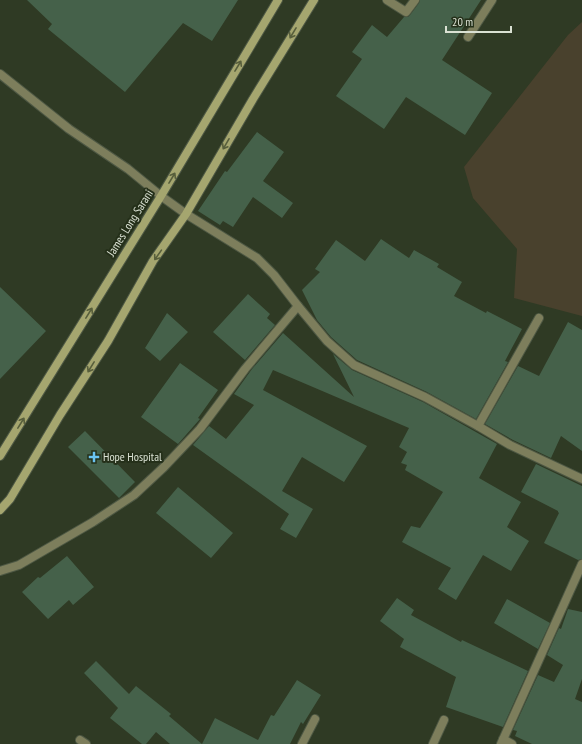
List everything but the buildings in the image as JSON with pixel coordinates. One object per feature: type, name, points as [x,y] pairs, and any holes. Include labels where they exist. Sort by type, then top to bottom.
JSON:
[{"type":"main road","name":"James Long Sarani","points":[[0,456],[161,196],[278,0]]},
{"type":"main road","points":[[0,510],[10,499],[60,415],[108,341],[153,261],[186,214],[253,99],[314,0]]},
{"type":"street","points":[[387,0],[406,12],[415,0]]},
{"type":"street","points":[[468,37],[492,0]]},
{"type":"street","points":[[0,74],[69,129],[128,169],[186,214],[257,258],[274,275],[327,341],[354,365],[425,397],[510,445],[582,479]]},
{"type":"street","points":[[0,571],[19,564],[93,522],[134,494],[164,467],[200,429],[245,369],[298,306]]},
{"type":"street","points":[[478,426],[539,318]]},
{"type":"street","points":[[512,744],[502,741],[582,564]]},
{"type":"street","points":[[302,744],[315,719]]},
{"type":"street","points":[[433,744],[444,720]]},
{"type":"shaded area","points":[[582,22],[582,316],[514,298],[517,249],[473,198],[464,167],[568,35]]},
{"type":"place","name":"Hope Hospital","points":[[94,457]]}]
